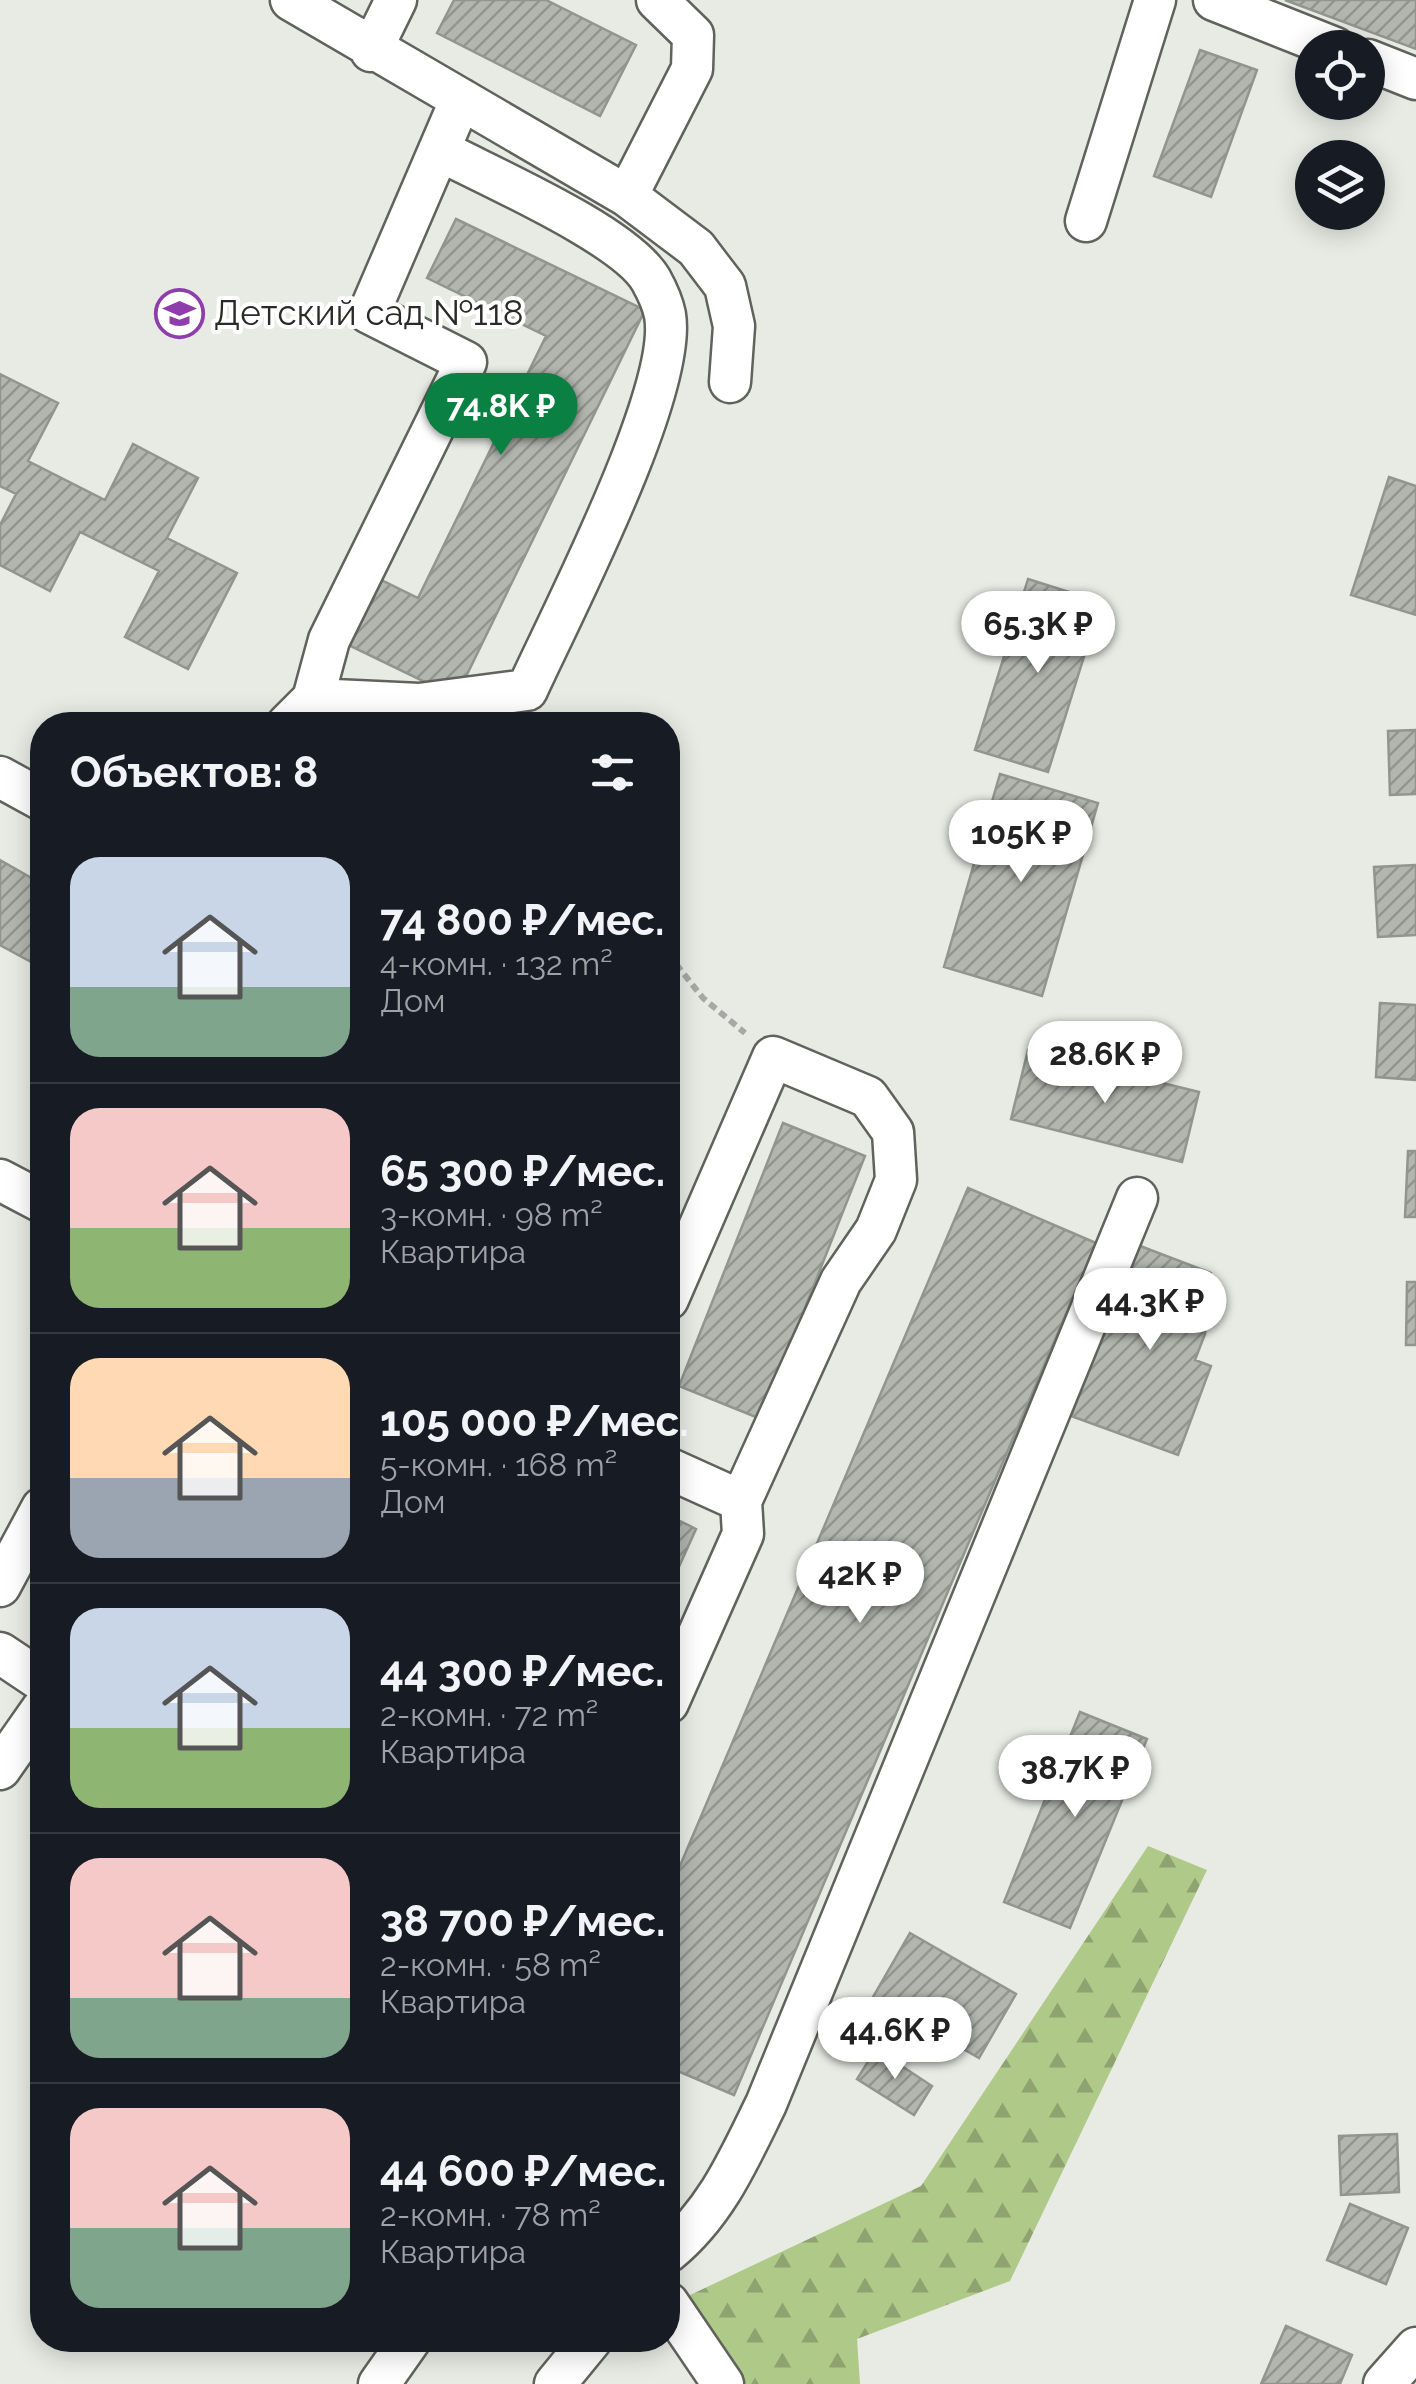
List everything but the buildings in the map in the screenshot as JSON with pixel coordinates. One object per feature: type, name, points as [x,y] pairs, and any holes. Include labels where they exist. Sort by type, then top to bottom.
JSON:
[{"type":"street","points":[[291,0],[627,196],[696,248],[725,286],[734,326],[730,382]]},
{"type":"street","points":[[371,50],[396,0]]},
{"type":"street","points":[[627,196],[692,70],[693,35],[657,0]]},
{"type":"street","points":[[1086,221],[1156,0]]},
{"type":"street","points":[[1214,0],[1295,32]]},
{"type":"street","points":[[1385,67],[1416,80]]},
{"type":"street","points":[[439,150],[617,245],[650,278],[665,316],[661,369],[622,480],[527,690],[419,704],[300,712],[328,640],[466,362],[368,313],[461,98]]},
{"type":"street","points":[[0,776],[30,793]]},
{"type":"street","points":[[680,1271],[772,1057],[868,1097],[894,1132],[896,1180],[876,1230],[842,1281],[741,1501],[743,1534],[680,1676]]},
{"type":"street","points":[[0,1180],[30,1196]]},
{"type":"street","points":[[680,2242],[721,2195],[766,2104],[1137,1198]]},
{"type":"street","points":[[680,1473],[741,1501]]},
{"type":"street","points":[[0,1586],[30,1530]]},
{"type":"street","points":[[0,1653],[30,1674]]},
{"type":"street","points":[[0,1769],[30,1726]]},
{"type":"street","points":[[680,2321],[723,2384]]},
{"type":"street","points":[[1384,2384],[1416,2348]]},
{"type":"street","points":[[379,2384],[402,2352]]},
{"type":"street","points":[[555,2384],[581,2352]]},
{"type":"path","points":[[680,969],[703,998],[772,1057]]},
{"type":"green space","points":[[1148,1846],[1207,1870],[1010,2281],[857,2339],[860,2384],[714,2384],[688,2296],[921,2186]]},
{"type":"place","name":"Детский сад №118","points":[[179,313]]}]
